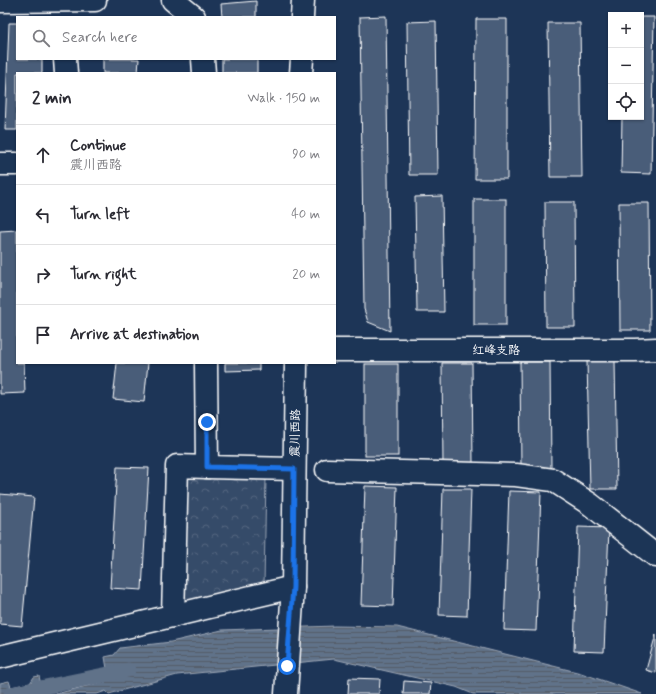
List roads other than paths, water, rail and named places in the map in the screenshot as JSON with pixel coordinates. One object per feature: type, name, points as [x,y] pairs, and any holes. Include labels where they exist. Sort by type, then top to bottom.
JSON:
[{"type":"street","points":[[0,1],[95,0]]},
{"type":"street","points":[[173,0],[193,16]]},
{"type":"street","points":[[302,16],[303,0]]},
{"type":"street","points":[[65,60],[66,72]]},
{"type":"street","points":[[203,60],[204,72]]},
{"type":"street","points":[[301,72],[302,60]]},
{"type":"street","points":[[0,164],[16,164]]},
{"type":"street","name":"红峰支路","points":[[336,350],[656,349]]},
{"type":"street","points":[[206,364],[207,467]]},
{"type":"street","name":"震川西路","points":[[286,694],[293,587],[296,364]]},
{"type":"street","points":[[173,616],[177,466],[294,469]]},
{"type":"street","points":[[326,470],[516,475],[553,480],[590,504],[656,556]]},
{"type":"street","points":[[0,657],[293,587]]},
{"type":"waterway","points":[[11,694],[128,670]]}]
